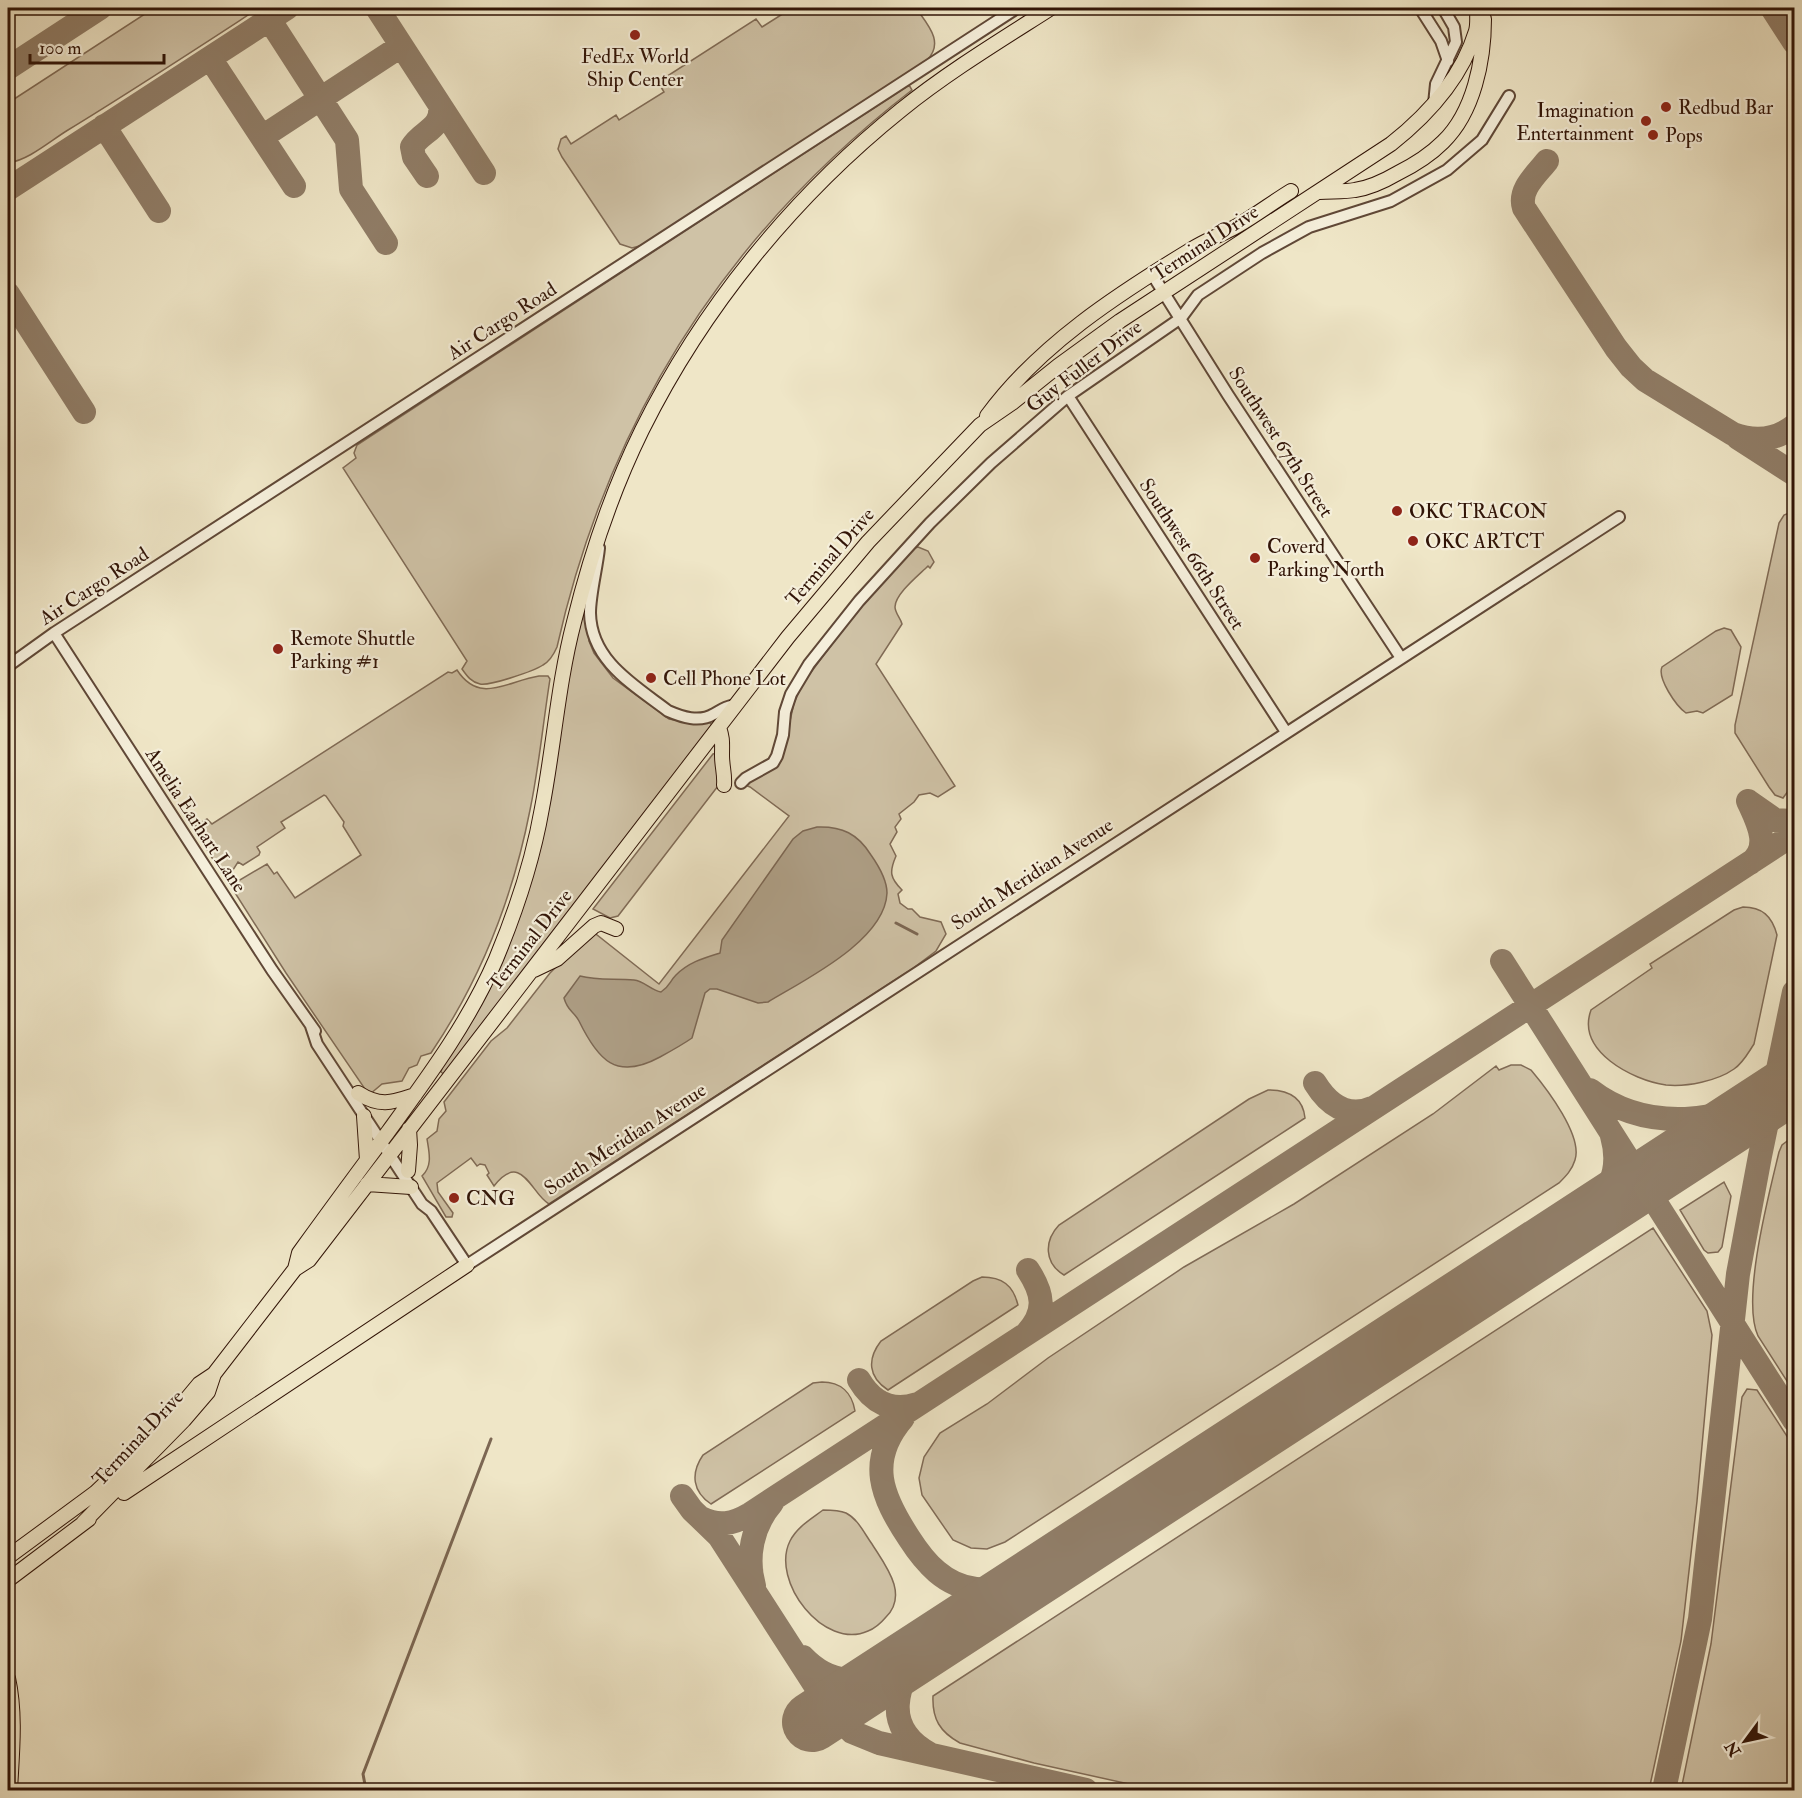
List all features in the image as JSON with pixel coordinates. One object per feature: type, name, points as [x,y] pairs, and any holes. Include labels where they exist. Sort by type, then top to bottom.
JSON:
[{"type":"main road","name":"Terminal Drive","points":[[295,1269],[298,1253],[415,1095],[478,998],[498,954],[517,903],[542,811],[567,649],[603,524],[641,431],[678,365],[723,298],[765,243],[817,186],[888,121],[957,69],[1051,8]]},
{"type":"main road","points":[[1319,192],[1391,144],[1434,105],[1458,72],[1476,29],[1477,8]]},
{"type":"main road","name":"Terminal Drive","points":[[8,1557],[95,1493],[159,1432],[199,1384],[214,1374],[295,1269],[309,1260],[788,637],[908,497],[980,425],[1089,343],[1164,292],[1319,192],[1356,190],[1411,166],[1431,153],[1445,141],[1462,114],[1477,76],[1484,42],[1484,8]]},
{"type":"main road","points":[[980,425],[1003,394],[1054,346],[1106,305],[1194,247],[1237,226],[1291,191]]},
{"type":"main road","points":[[1258,212],[1266,226]]},
{"type":"main road","points":[[719,727],[724,741],[722,756],[724,785]]},
{"type":"main road","points":[[530,973],[557,959],[594,926],[600,923],[616,929]]},
{"type":"main road","points":[[357,1093],[368,1099],[388,1104],[415,1095]]},
{"type":"main road","points":[[364,1116],[367,1160]]},
{"type":"main road","points":[[408,1171],[409,1129]]},
{"type":"main road","points":[[367,1184],[411,1187]]},
{"type":"main road","points":[[8,1580],[154,1471],[466,1265]]},
{"type":"main road","name":"Terminal Drive","points":[[83,1523],[184,1420],[208,1392],[214,1374]]},
{"type":"main road","points":[[8,1678],[12,1717],[10,1791]]},
{"type":"street","name":"Air Cargo Road","points":[[8,666],[54,633],[1017,8]]},
{"type":"street","points":[[1420,8],[1441,41],[1448,60]]},
{"type":"street","points":[[1434,105],[1436,84],[1456,42],[1454,27],[1443,8]]},
{"type":"street","name":"Guy Fuller Drive","points":[[741,783],[773,763],[777,756],[783,735],[785,712],[795,686],[809,664],[859,601],[952,501],[991,464],[1068,396],[1181,318],[1198,295],[1296,233],[1391,201],[1447,170],[1482,140],[1509,96]]},
{"type":"street","name":"Southwest 67th Street","points":[[1152,274],[1401,658]]},
{"type":"street","name":"Southwest 66th Street","points":[[1068,396],[1286,732]]},
{"type":"street","name":"South Meridian Avenue","points":[[466,1265],[1619,517]]},
{"type":"street","points":[[603,524],[590,612],[599,649],[614,670],[668,711],[678,715],[689,718],[706,717],[715,714],[723,707],[736,705]]},
{"type":"street","name":"Amelia Earhart Lane","points":[[54,633],[272,970],[310,1026],[323,1040],[422,1204],[430,1210]]},
{"type":"street","name":"Amelia Earhart Lane","points":[[310,1026],[317,1044],[364,1116],[383,1138]]},
{"type":"street","name":"Amelia Earhart Lane","points":[[392,1152],[408,1171],[466,1265]]},
{"type":"shaded area","points":[[154,8],[259,8],[39,150],[8,163],[8,103]]},
{"type":"shaded area","points":[[788,8],[916,8],[932,33],[934,47],[927,60],[643,245],[632,248],[620,244],[562,157],[558,149],[561,139],[566,136],[571,144],[616,115],[619,120],[664,92],[658,82],[756,19],[762,27],[789,10]]},
{"type":"shaded area","points":[[909,85],[912,90],[846,146],[786,205],[732,269],[684,337],[643,408],[608,484],[579,563],[557,647],[552,657],[538,668],[502,680],[480,684],[472,680],[462,669],[467,661],[343,468],[356,458],[354,453],[357,445]]},
{"type":"shaded area","points":[[1794,514],[1794,783],[1783,798],[1775,795],[1769,787],[1735,733],[1735,725],[1779,523],[1784,515]]},
{"type":"shaded area","points":[[918,547],[928,551],[934,562],[899,596],[895,607],[902,624],[876,664],[955,786],[938,797],[930,793],[919,795],[899,814],[901,819],[895,827],[897,832],[890,844],[896,856],[892,874],[902,890],[898,894],[900,903],[912,909],[920,917],[941,922],[946,934],[936,951],[912,969],[549,1204],[519,1173],[512,1172],[504,1176],[494,1186],[487,1175],[489,1173],[485,1165],[477,1166],[471,1158],[437,1183],[438,1192],[453,1213],[452,1217],[446,1217],[422,1176],[429,1163],[427,1139],[437,1131],[439,1119],[446,1111],[444,1102],[491,1041],[507,1028],[550,973],[592,931],[659,984],[789,816],[745,785],[774,768],[781,761],[794,703],[803,683],[850,620],[912,549]]},
{"type":"shaded area","points":[[581,614],[586,614],[589,641],[594,653],[613,678],[669,719],[692,723],[709,722],[712,725],[445,1075],[441,1072],[443,1063],[495,975],[560,722]]},
{"type":"shaded area","points":[[1724,628],[1731,630],[1741,647],[1732,695],[1703,713],[1697,711],[1686,713],[1668,691],[1662,678],[1662,667]]},
{"type":"shaded area","points":[[457,670],[466,681],[485,689],[539,676],[548,676],[550,679],[530,810],[514,874],[493,936],[480,967],[449,1025],[431,1053],[421,1056],[417,1065],[409,1068],[402,1081],[382,1084],[369,1095],[286,973],[232,888],[233,884],[267,864],[274,874],[277,872],[295,898],[361,855],[343,826],[344,822],[324,795],[281,822],[285,828],[257,847],[259,855],[243,865],[238,862],[231,873],[226,876],[222,874],[193,827],[207,819],[212,824],[448,672],[452,673]]},
{"type":"shaded area","points":[[717,753],[718,786],[618,916],[610,918],[593,909],[713,754]]},
{"type":"shaded area","points":[[817,827],[842,830],[855,837],[866,848],[884,878],[887,893],[883,911],[873,927],[858,943],[821,970],[768,1002],[758,1003],[717,989],[710,989],[705,993],[692,1038],[645,1064],[631,1067],[620,1066],[610,1063],[601,1056],[564,998],[580,976],[634,980],[661,992],[686,967],[720,953],[722,940],[793,839],[803,831]]},
{"type":"shaded area","points":[[1750,907],[1765,914],[1777,935],[1754,1044],[1743,1061],[1719,1077],[1692,1084],[1666,1085],[1638,1077],[1610,1061],[1599,1050],[1592,1038],[1589,1025],[1591,1010],[1652,968],[1650,964],[1734,910]]},
{"type":"shaded area","points":[[1511,1065],[1521,1065],[1531,1070],[1554,1100],[1574,1138],[1575,1160],[1559,1183],[1005,1542],[987,1549],[971,1548],[953,1540],[922,1495],[919,1478],[924,1457],[940,1433],[987,1404],[1048,1358],[1184,1267],[1294,1204],[1433,1114],[1496,1066],[1499,1070]]},
{"type":"shaded area","points":[[1268,1090],[1282,1091],[1293,1096],[1301,1105],[1305,1118],[1064,1275],[1057,1270],[1048,1252],[1051,1238],[1059,1225],[1249,1099]]},
{"type":"shaded area","points":[[1794,1136],[1794,1392],[1758,1336],[1753,1298],[1758,1246],[1779,1152],[1782,1145]]},
{"type":"shaded area","points":[[1724,1182],[1731,1196],[1722,1247],[1718,1252],[1708,1253],[1680,1210]]},
{"type":"shaded area","points":[[1653,1228],[1707,1311],[1712,1335],[1697,1501],[1681,1641],[1649,1790],[1156,1790],[1034,1763],[960,1743],[942,1729],[934,1712],[933,1696]]},
{"type":"shaded area","points":[[982,1277],[1001,1281],[1010,1287],[1018,1305],[888,1390],[881,1385],[873,1374],[872,1361],[873,1354],[881,1341]]},
{"type":"shaded area","points":[[822,1382],[840,1386],[851,1399],[855,1411],[711,1504],[700,1494],[695,1476],[703,1455],[813,1383]]},
{"type":"shaded area","points":[[1747,1389],[1757,1390],[1794,1447],[1794,1790],[1681,1790],[1711,1644],[1742,1397]]},
{"type":"shaded area","points":[[823,1510],[843,1512],[854,1519],[883,1561],[893,1580],[895,1599],[893,1608],[880,1623],[868,1631],[851,1635],[834,1631],[819,1622],[794,1592],[788,1575],[786,1557],[790,1541],[800,1527]]},
{"type":"waterway","points":[[896,923],[917,934]]},
{"type":"waterway","points":[[366,1790],[363,1774],[491,1439]]},
{"type":"taxiway","points":[[8,68],[100,8]]},
{"type":"taxiway","points":[[8,189],[287,8]]},
{"type":"taxiway","points":[[377,8],[484,173]]},
{"type":"taxiway","points":[[1772,8],[1794,42]]},
{"type":"taxiway","points":[[269,19],[347,140],[351,189],[386,243]]},
{"type":"taxiway","points":[[262,137],[401,46]]},
{"type":"taxiway","points":[[210,58],[294,186]]},
{"type":"taxiway","points":[[427,176],[414,157],[412,147],[435,125],[440,114],[440,106]]},
{"type":"taxiway","points":[[104,126],[159,211]]},
{"type":"taxiway","points":[[1547,161],[1526,189],[1524,208],[1616,348],[1631,367],[1645,380],[1741,437],[1757,439],[1773,437],[1794,426]]},
{"type":"taxiway","points":[[8,294],[84,412]]},
{"type":"taxiway","points":[[1738,438],[1794,474]]},
{"type":"taxiway","points":[[1748,801],[1761,834],[1757,857],[1750,863]]},
{"type":"taxiway","points":[[1748,801],[1775,820],[1794,821]]},
{"type":"taxiway","points":[[701,1518],[714,1523],[726,1523],[750,1514],[1794,834]]},
{"type":"taxiway","points":[[1502,961],[1794,1420]]},
{"type":"taxiway","points":[[1664,1790],[1700,1619],[1738,1274],[1794,992]]},
{"type":"taxiway","points":[[1315,1083],[1320,1091],[1339,1108],[1354,1112],[1372,1108]]},
{"type":"taxiway","points":[[1590,1090],[1612,1104],[1636,1113],[1660,1118],[1685,1119],[1736,1110],[1783,1090]]},
{"type":"taxiway","points":[[1580,1222],[1598,1203],[1610,1184],[1615,1162],[1612,1136]]},
{"type":"taxiway","points":[[1027,1333],[1038,1317],[1041,1302],[1037,1286],[1028,1270]]},
{"type":"taxiway","points":[[859,1380],[864,1388],[883,1404],[899,1407],[917,1404]]},
{"type":"taxiway","points":[[903,1418],[885,1449],[882,1464],[885,1493],[899,1523],[915,1547],[937,1572],[965,1587],[987,1589],[1008,1586],[1057,1563]]},
{"type":"taxiway","points":[[682,1496],[692,1510],[719,1536],[831,1710],[852,1732],[879,1743],[1086,1790]]},
{"type":"taxiway","points":[[754,1586],[751,1564],[752,1542],[765,1512],[772,1503]]},
{"type":"taxiway","points":[[924,1649],[906,1676],[900,1690],[898,1704],[899,1718],[904,1731],[914,1743],[930,1754]]},
{"type":"taxiway","points":[[803,1657],[824,1673],[846,1680],[869,1678],[893,1669]]},
{"type":"runway","points":[[812,1722],[1794,1083]]},
{"type":"place","name":"FedEx World Ship Center","points":[[635,35]]},
{"type":"place","name":"Redbud Bar","points":[[1666,107]]},
{"type":"place","name":"Imagination Entertainment","points":[[1646,121]]},
{"type":"place","name":"Pops","points":[[1653,135]]},
{"type":"place","name":"OKC TRACON","points":[[1397,511]]},
{"type":"place","name":"OKC ARTCT","points":[[1413,541]]},
{"type":"place","name":"Coverd Parking North","points":[[1255,558]]},
{"type":"place","name":"Remote Shuttle Parking #1","points":[[278,649]]},
{"type":"place","name":"Cell Phone Lot","points":[[651,678]]},
{"type":"place","name":"CNG","points":[[454,1198]]}]
